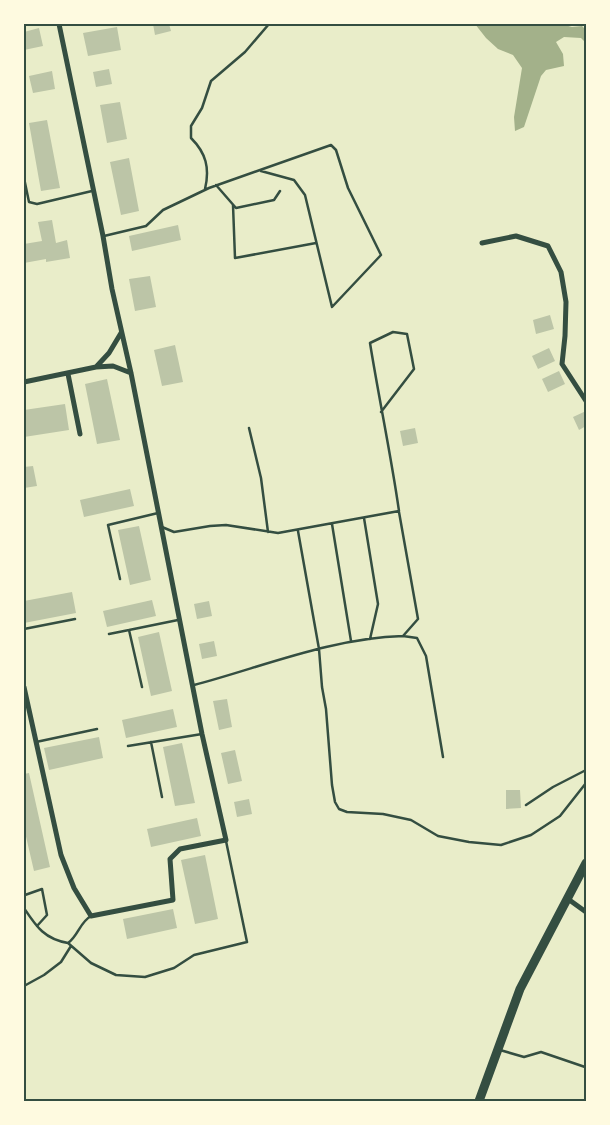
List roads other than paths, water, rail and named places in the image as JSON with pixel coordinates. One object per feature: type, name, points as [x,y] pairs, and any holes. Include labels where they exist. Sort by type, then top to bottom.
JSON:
[{"type":"main road","points":[[479,1101],[520,989],[586,863]]},
{"type":"street","points":[[24,687],[62,855],[74,888],[91,916],[173,900],[170,859],[180,849],[226,840],[202,734],[131,373],[121,333],[59,24]]},
{"type":"street","points":[[482,243],[516,236],[548,246],[561,272],[566,302],[562,364],[586,401]]},
{"type":"street","points":[[96,367],[109,353],[121,333]]},
{"type":"street","points":[[24,382],[96,367],[112,366],[131,373]]},
{"type":"street","points":[[68,374],[80,434]]},
{"type":"street","points":[[568,899],[586,912]]},
{"type":"lane","points":[[206,190],[208,176],[206,159],[199,146],[191,138],[191,126],[202,108],[211,81],[245,52],[269,24]]},
{"type":"lane","points":[[102,236],[146,226],[163,210],[216,185],[261,171],[331,145],[336,150],[348,188],[381,256],[332,307],[305,195],[294,180],[261,171]]},
{"type":"lane","points":[[24,178],[29,202],[31,203],[37,204],[92,191]]},
{"type":"lane","points":[[216,185],[236,208],[274,200],[280,191]]},
{"type":"lane","points":[[233,205],[235,258],[316,243]]},
{"type":"lane","points":[[381,412],[414,369],[407,334],[393,332],[370,343],[381,412],[392,462],[418,618],[403,636]]},
{"type":"lane","points":[[249,428],[260,478],[268,532]]},
{"type":"lane","points":[[160,526],[174,532],[226,525],[278,533],[399,511]]},
{"type":"lane","points":[[120,580],[108,525],[158,514]]},
{"type":"lane","points":[[364,518],[378,604],[370,638]]},
{"type":"lane","points":[[332,524],[351,642]]},
{"type":"lane","points":[[298,530],[319,649],[332,785],[335,802],[339,808],[347,812],[383,814],[411,820],[438,836],[469,842],[501,845],[531,835],[560,816],[586,783]]},
{"type":"lane","points":[[24,629],[75,618]]},
{"type":"lane","points":[[109,634],[180,620]]},
{"type":"lane","points":[[129,630],[142,687]]},
{"type":"lane","points":[[192,685],[319,649],[370,638],[403,636],[417,638],[426,656],[443,757]]},
{"type":"lane","points":[[36,742],[97,729]]},
{"type":"lane","points":[[128,746],[202,734]]},
{"type":"lane","points":[[152,742],[162,797]]},
{"type":"lane","points":[[526,805],[553,787],[586,770]]},
{"type":"lane","points":[[24,908],[36,926],[52,939],[68,943],[91,963],[116,975],[145,977],[174,968],[194,954],[247,942],[226,840]]},
{"type":"lane","points":[[24,898],[26,895],[42,889],[47,915],[36,926]]},
{"type":"lane","points":[[68,943],[72,940],[85,919],[91,916]]},
{"type":"lane","points":[[24,986],[44,975],[61,962],[71,946]]},
{"type":"lane","points":[[498,1049],[524,1057],[541,1052],[585,1067]]}]
